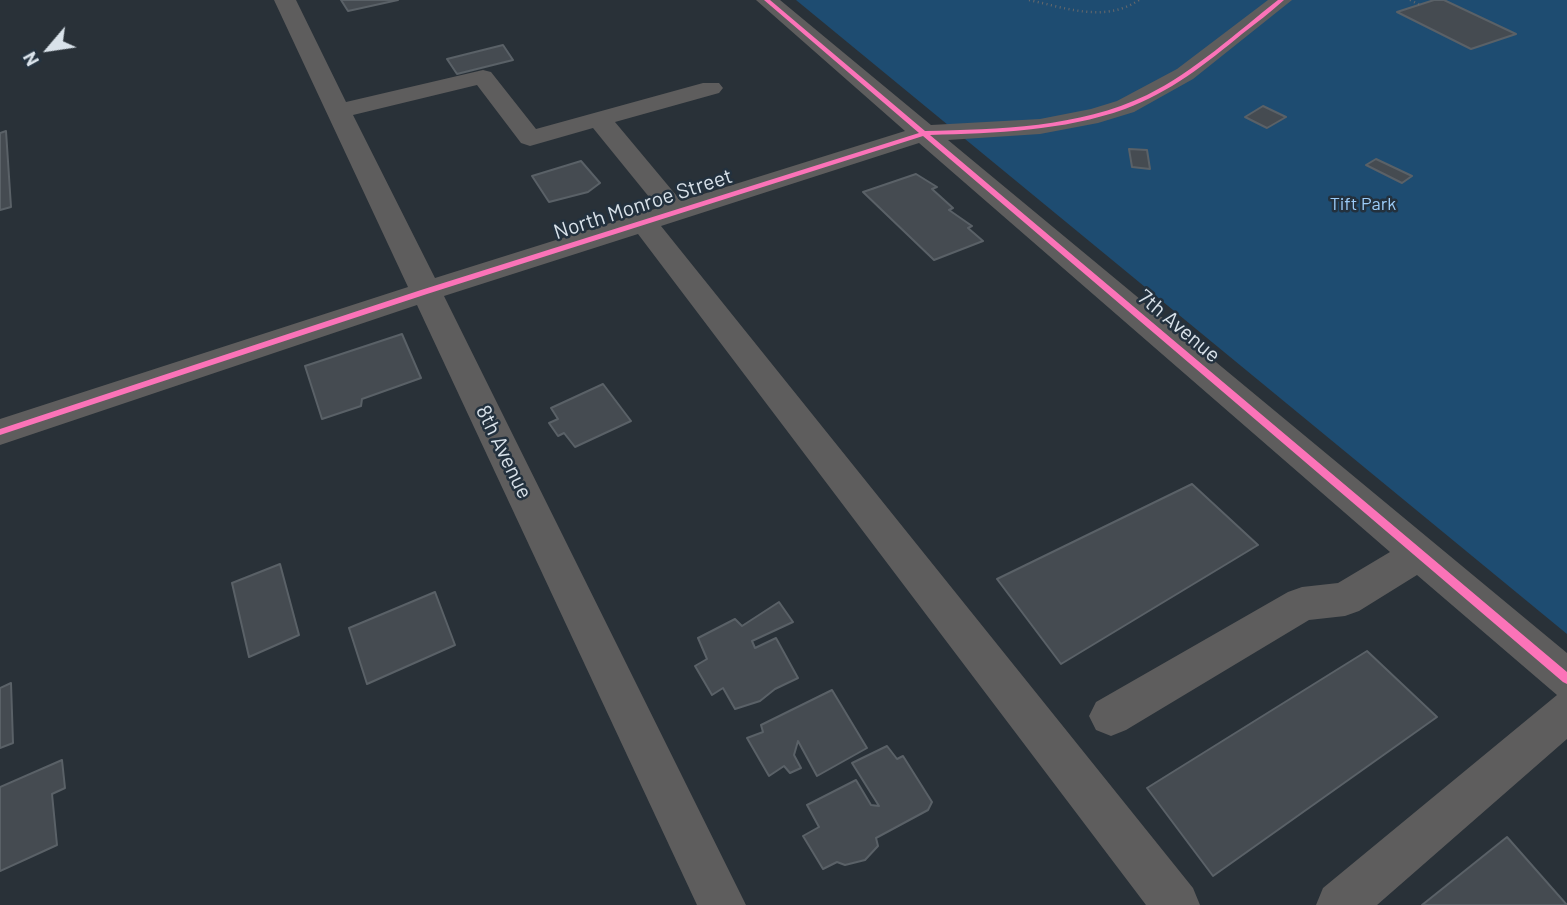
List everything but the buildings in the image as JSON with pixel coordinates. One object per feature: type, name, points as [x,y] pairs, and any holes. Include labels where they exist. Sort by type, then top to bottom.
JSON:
[{"type":"street","name":"8th Avenue","points":[[285,0],[722,905]]},
{"type":"street","name":"7th Avenue","points":[[767,0],[1567,679]]},
{"type":"street","name":"North Monroe Street","points":[[0,432],[425,292],[924,133],[997,131],[1051,124],[1131,104],[1182,77],[1281,0]]},
{"type":"street","points":[[339,111],[483,77],[530,138],[711,88]]},
{"type":"street","points":[[599,119],[660,218],[1176,905]]},
{"type":"street","points":[[1111,716],[1302,604],[1345,598],[1420,554]]},
{"type":"street","points":[[1340,905],[1567,711]]},
{"type":"path","points":[[1028,0],[1111,13],[1126,10],[1139,0]]},
{"type":"path","points":[[1410,0],[1420,5]]},
{"type":"green space","name":"Tift Park","points":[[796,0],[1567,0],[1567,634]]},
{"type":"cycle path","points":[[767,0],[1567,679]]},
{"type":"cycle path","points":[[0,432],[424,292],[924,133],[1040,126],[1069,122],[1125,107],[1185,74],[1281,0]]}]
